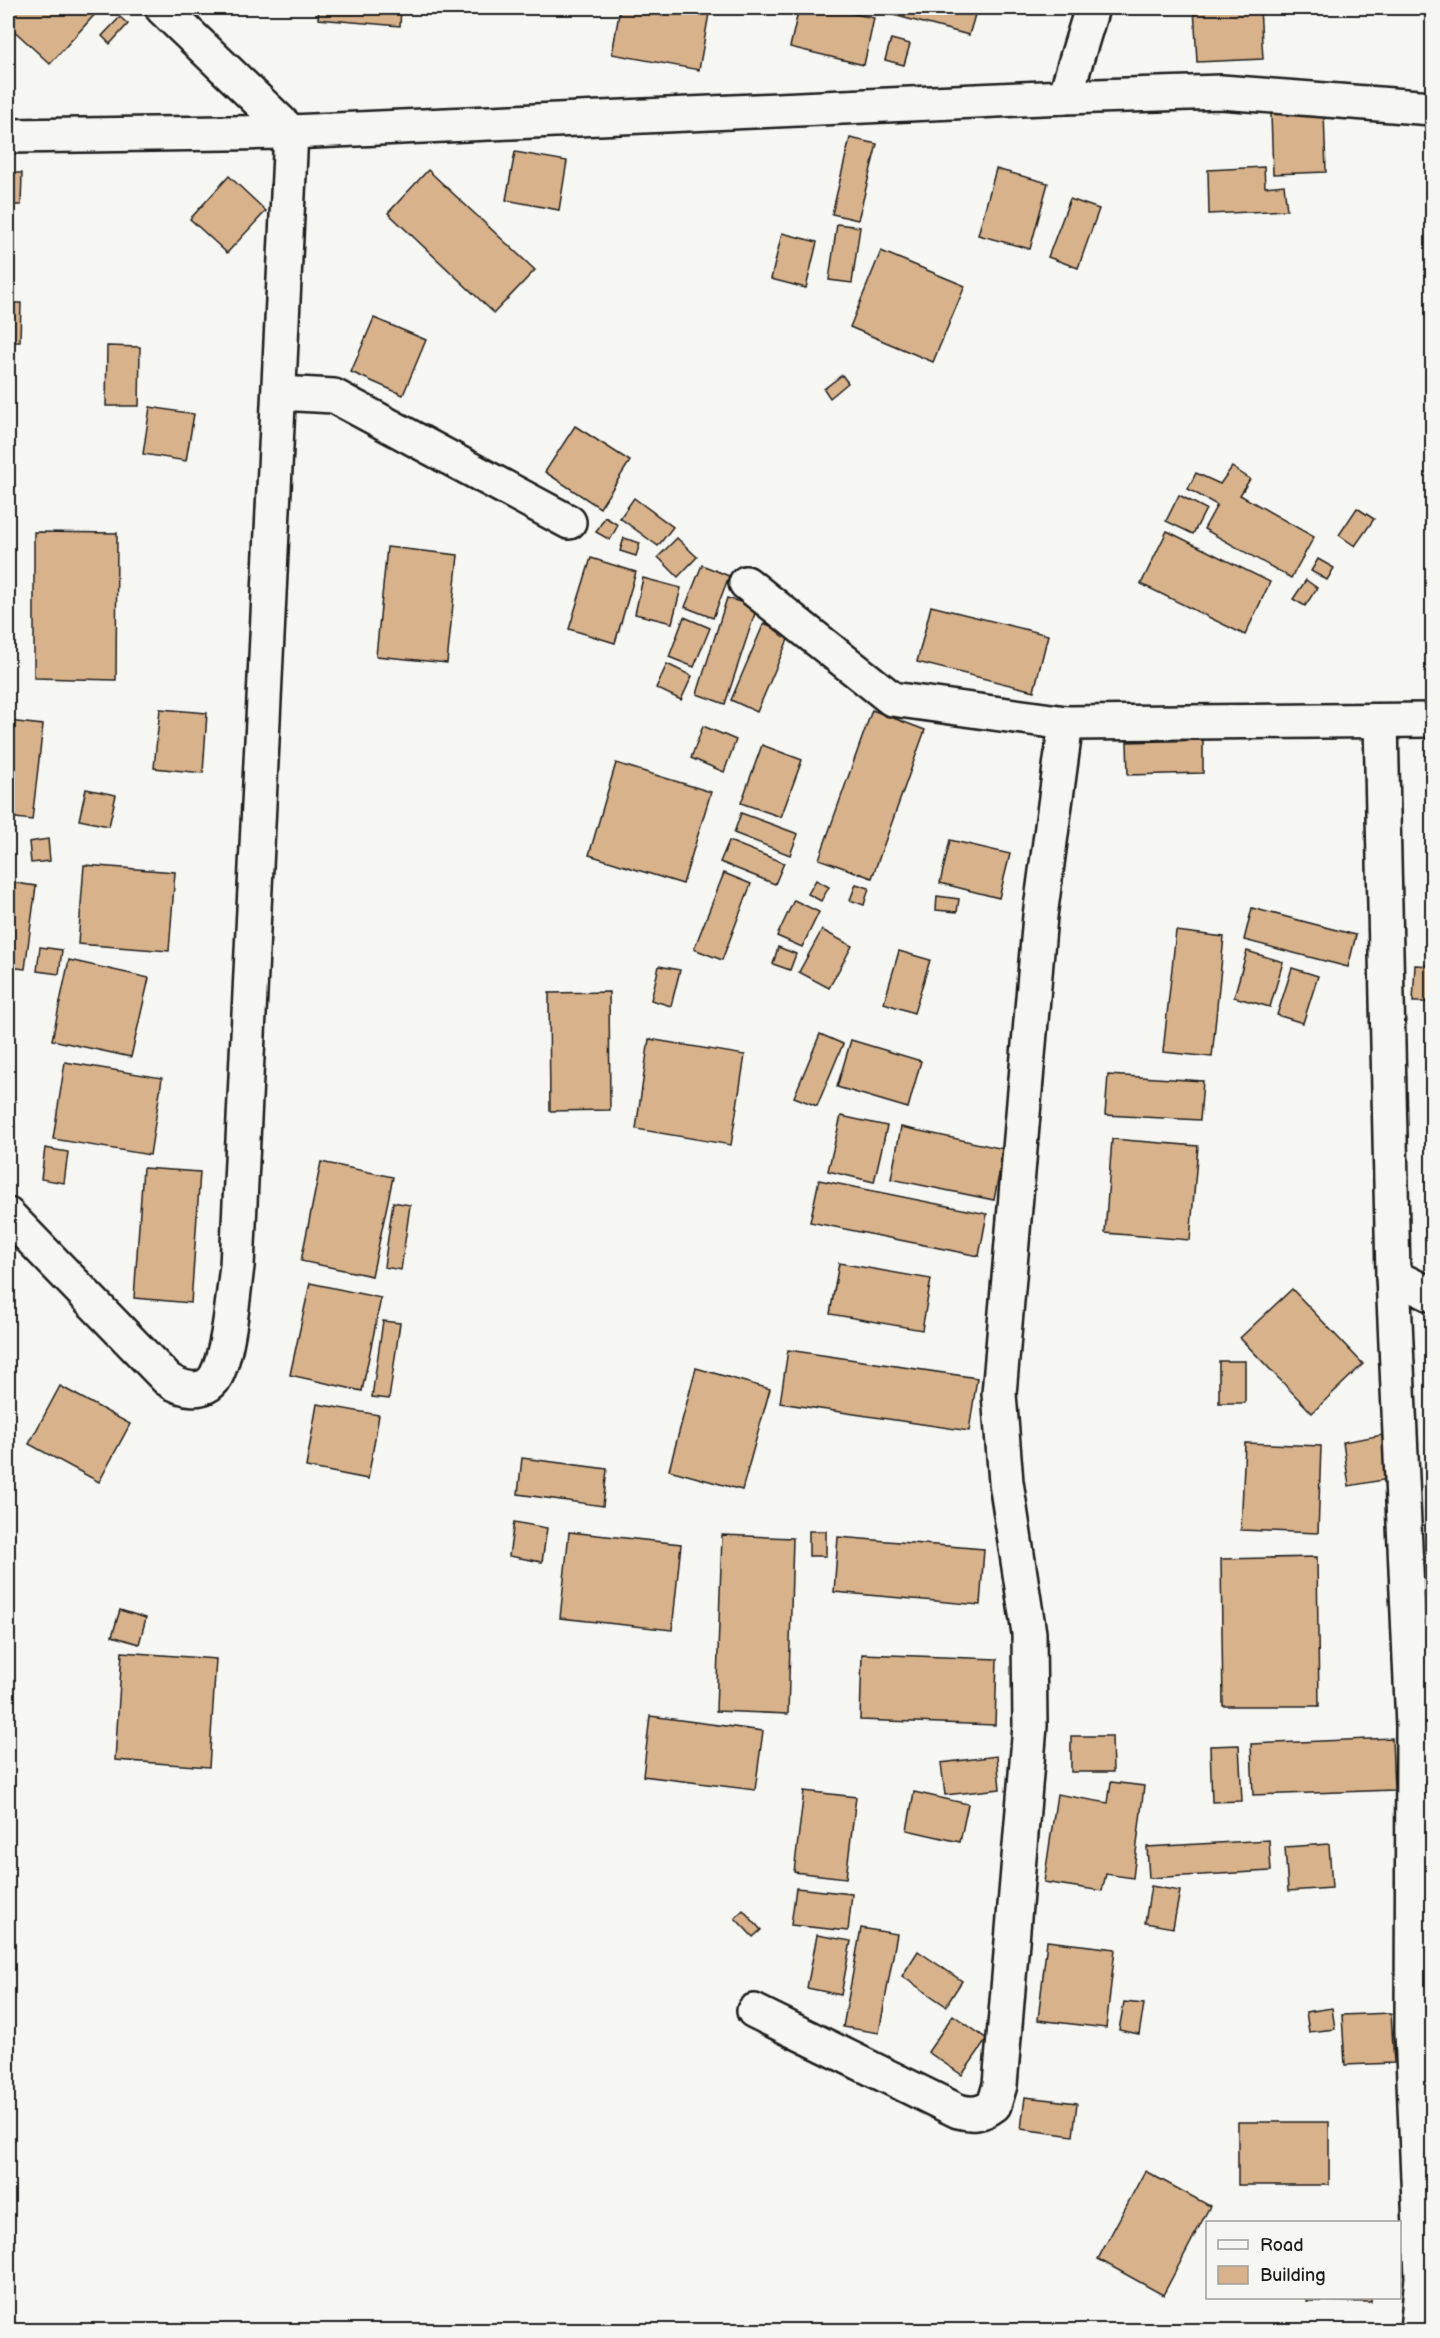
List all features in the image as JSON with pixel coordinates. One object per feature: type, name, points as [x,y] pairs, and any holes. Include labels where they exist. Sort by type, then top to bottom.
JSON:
[{"type":"street","points":[[8,1215],[167,1379],[178,1387],[191,1389],[206,1386],[215,1377],[224,1350],[237,1266],[291,132],[162,8]]},
{"type":"street","points":[[1065,98],[1092,8]]},
{"type":"street","points":[[8,136],[291,132],[1221,92],[1432,108]]},
{"type":"street","points":[[279,393],[334,396],[569,522]]},
{"type":"street","points":[[746,583],[892,699],[1066,723],[1432,720]]},
{"type":"street","points":[[1381,721],[1393,1276],[1413,1726],[1412,2031],[1422,2277],[1417,2331]]},
{"type":"street","points":[[754,2011],[958,2111],[979,2113],[994,2105],[1000,2085],[1030,1726],[1029,1633],[1006,1482],[999,1395],[1040,916],[1066,723]]},
{"type":"street","points":[[1393,1276],[1432,1295]]},
{"type":"building","points":[[8,8],[92,8],[97,12],[50,64],[8,25]]},
{"type":"building","points":[[319,8],[401,8],[400,26],[318,19]]},
{"type":"building","points":[[620,8],[710,8],[699,70],[612,54]]},
{"type":"building","points":[[799,8],[827,8],[874,18],[864,65],[790,47]]},
{"type":"building","points":[[867,8],[977,8],[969,35]]},
{"type":"building","points":[[1194,8],[1260,8],[1263,59],[1197,62]]},
{"type":"building","points":[[120,17],[128,24],[110,44],[102,36]]},
{"type":"building","points":[[891,39],[910,44],[904,65],[885,60]]},
{"type":"building","points":[[1324,112],[1326,172],[1273,174],[1271,114]]},
{"type":"building","points":[[850,138],[877,144],[858,220],[832,214]]},
{"type":"building","points":[[515,152],[567,161],[559,210],[506,200]]},
{"type":"building","points":[[1264,167],[1265,187],[1284,185],[1287,210],[1209,214],[1208,170]]},
{"type":"building","points":[[996,169],[1048,183],[1030,249],[978,235]]},
{"type":"building","points":[[428,170],[535,270],[494,313],[388,213]]},
{"type":"building","points":[[8,173],[22,173],[21,205],[8,205]]},
{"type":"building","points":[[229,176],[266,211],[227,253],[190,219]]},
{"type":"building","points":[[1070,199],[1099,209],[1078,268],[1048,257]]},
{"type":"building","points":[[837,224],[860,227],[852,283],[829,280]]},
{"type":"building","points":[[782,233],[817,242],[806,288],[771,279]]},
{"type":"building","points":[[881,251],[965,286],[933,362],[850,327]]},
{"type":"building","points":[[8,303],[21,303],[20,342],[8,342]]},
{"type":"building","points":[[374,318],[426,340],[403,395],[351,372]]},
{"type":"building","points":[[107,346],[140,347],[139,406],[106,406]]},
{"type":"building","points":[[842,375],[848,383],[830,398],[824,389]]},
{"type":"building","points":[[150,407],[194,414],[186,461],[143,454]]},
{"type":"building","points":[[575,426],[630,461],[600,508],[545,472]]},
{"type":"building","points":[[1232,467],[1250,479],[1240,495],[1314,537],[1291,578],[1204,529],[1217,505],[1188,489],[1196,473],[1220,484]]},
{"type":"building","points":[[1179,495],[1206,509],[1193,534],[1166,521]]},
{"type":"building","points":[[634,498],[673,527],[658,546],[620,518]]},
{"type":"building","points":[[1357,508],[1374,519],[1355,546],[1339,535]]},
{"type":"building","points":[[605,517],[618,525],[610,540],[596,532]]},
{"type":"building","points":[[1167,531],[1270,582],[1245,635],[1141,584]]},
{"type":"building","points":[[34,532],[117,533],[116,680],[34,678]]},
{"type":"building","points":[[624,538],[640,543],[636,556],[620,551]]},
{"type":"building","points":[[677,538],[697,557],[678,577],[658,557]]},
{"type":"building","points":[[387,547],[458,555],[447,663],[376,656]]},
{"type":"building","points":[[591,558],[636,572],[615,643],[569,629]]},
{"type":"building","points":[[1318,559],[1334,568],[1327,580],[1311,571]]},
{"type":"building","points":[[702,565],[729,576],[713,618],[685,607]]},
{"type":"building","points":[[643,578],[681,588],[672,623],[635,614]]},
{"type":"building","points":[[1306,580],[1317,588],[1305,606],[1293,599]]},
{"type":"building","points":[[727,598],[757,607],[725,704],[697,694]]},
{"type":"building","points":[[931,606],[1048,635],[1034,691],[917,662]]},
{"type":"building","points":[[684,617],[710,628],[694,667],[669,657]]},
{"type":"building","points":[[764,623],[790,635],[757,712],[731,700]]},
{"type":"building","points":[[667,664],[692,676],[681,700],[656,688]]},
{"type":"building","points":[[160,709],[207,713],[203,773],[154,768]]},
{"type":"building","points":[[872,710],[925,730],[872,878],[819,859]]},
{"type":"building","points":[[8,721],[43,725],[32,820],[8,817]]},
{"type":"building","points":[[703,726],[736,740],[724,772],[691,758]]},
{"type":"building","points":[[1203,740],[1203,773],[1128,775],[1127,742]]},
{"type":"building","points":[[762,745],[802,760],[781,817],[741,803]]},
{"type":"building","points":[[616,763],[711,792],[683,884],[589,855]]},
{"type":"building","points":[[86,789],[116,795],[109,826],[79,820]]},
{"type":"building","points":[[741,813],[798,834],[790,855],[734,833]]},
{"type":"building","points":[[48,839],[50,861],[31,863],[29,842]]},
{"type":"building","points":[[950,840],[1010,854],[999,898],[940,883]]},
{"type":"building","points":[[729,841],[784,863],[775,884],[720,862]]},
{"type":"building","points":[[84,865],[175,872],[169,951],[78,944]]},
{"type":"building","points":[[724,873],[751,884],[722,960],[694,949]]},
{"type":"building","points":[[816,880],[829,887],[821,901],[808,894]]},
{"type":"building","points":[[8,882],[36,886],[25,969],[8,967]]},
{"type":"building","points":[[856,884],[869,888],[864,905],[850,900]]},
{"type":"building","points":[[937,896],[959,899],[957,912],[936,910]]},
{"type":"building","points":[[794,900],[819,912],[802,947],[777,936]]},
{"type":"building","points":[[1252,908],[1356,935],[1348,967],[1244,940]]},
{"type":"building","points":[[822,930],[852,946],[829,988],[799,972]]},
{"type":"building","points":[[1176,931],[1224,937],[1212,1057],[1163,1052]]},
{"type":"building","points":[[40,947],[62,950],[59,974],[37,971]]},
{"type":"building","points":[[778,947],[796,954],[790,970],[773,964]]},
{"type":"building","points":[[899,951],[930,960],[914,1013],[884,1003]]},
{"type":"building","points":[[1247,951],[1283,962],[1270,1007],[1234,997]]},
{"type":"building","points":[[69,960],[149,978],[131,1057],[52,1040]]},
{"type":"building","points":[[1415,965],[1432,966],[1432,1002],[1413,1002]]},
{"type":"building","points":[[659,966],[680,970],[671,1006],[651,1000]]},
{"type":"building","points":[[1292,968],[1318,976],[1303,1023],[1277,1015]]},
{"type":"building","points":[[609,992],[610,1110],[550,1111],[549,993]]},
{"type":"building","points":[[820,1034],[843,1044],[817,1106],[794,1097]]},
{"type":"building","points":[[649,1039],[745,1055],[731,1145],[636,1129]]},
{"type":"building","points":[[851,1040],[921,1061],[908,1108],[837,1087]]},
{"type":"building","points":[[65,1062],[162,1078],[150,1155],[53,1139]]},
{"type":"building","points":[[1108,1075],[1203,1081],[1200,1120],[1105,1115]]},
{"type":"building","points":[[841,1116],[887,1126],[874,1182],[828,1171]]},
{"type":"building","points":[[901,1127],[1004,1149],[994,1200],[891,1179]]},
{"type":"building","points":[[1112,1139],[1198,1146],[1190,1240],[1105,1233]]},
{"type":"building","points":[[45,1148],[68,1152],[64,1183],[41,1179]]},
{"type":"building","points":[[321,1162],[393,1177],[372,1276],[301,1261]]},
{"type":"building","points":[[143,1168],[200,1172],[191,1303],[134,1298]]},
{"type":"building","points":[[819,1180],[987,1214],[979,1256],[810,1222]]},
{"type":"building","points":[[393,1202],[410,1205],[401,1270],[384,1267]]},
{"type":"building","points":[[839,1263],[931,1279],[922,1330],[830,1314]]},
{"type":"building","points":[[310,1283],[381,1298],[362,1391],[290,1375]]},
{"type":"building","points":[[1292,1289],[1363,1364],[1312,1413],[1240,1338]]},
{"type":"building","points":[[383,1321],[400,1323],[389,1399],[372,1397]]},
{"type":"building","points":[[788,1350],[977,1378],[969,1431],[780,1403]]},
{"type":"building","points":[[1219,1361],[1245,1361],[1245,1403],[1219,1403]]},
{"type":"building","points":[[696,1368],[770,1389],[742,1490],[669,1470]]},
{"type":"building","points":[[60,1386],[130,1424],[99,1482],[29,1444]]},
{"type":"building","points":[[317,1404],[379,1415],[368,1479],[306,1467]]},
{"type":"building","points":[[1382,1435],[1389,1479],[1349,1486],[1343,1442]]},
{"type":"building","points":[[1245,1443],[1321,1446],[1318,1533],[1241,1530]]},
{"type":"building","points":[[522,1458],[607,1469],[603,1506],[518,1494]]},
{"type":"building","points":[[514,1522],[547,1528],[542,1562],[509,1556]]},
{"type":"building","points":[[809,1531],[826,1531],[826,1556],[809,1556]]},
{"type":"building","points":[[569,1532],[681,1544],[672,1630],[560,1618]]},
{"type":"building","points":[[722,1535],[793,1538],[788,1714],[716,1711]]},
{"type":"building","points":[[838,1537],[984,1549],[980,1605],[834,1592]]},
{"type":"building","points":[[1317,1557],[1319,1706],[1223,1706],[1221,1559]]},
{"type":"building","points":[[120,1610],[146,1618],[139,1644],[112,1636]]},
{"type":"building","points":[[122,1652],[216,1659],[209,1767],[115,1760]]},
{"type":"building","points":[[862,1654],[997,1659],[995,1725],[860,1720]]},
{"type":"building","points":[[650,1716],[763,1731],[755,1790],[643,1776]]},
{"type":"building","points":[[1071,1736],[1112,1736],[1113,1772],[1071,1772]]},
{"type":"building","points":[[1392,1738],[1394,1790],[1253,1795],[1251,1744]]},
{"type":"building","points":[[1239,1745],[1242,1801],[1212,1802],[1210,1746]]},
{"type":"building","points":[[997,1756],[1000,1789],[945,1795],[941,1763]]},
{"type":"building","points":[[1111,1782],[1144,1786],[1133,1878],[1106,1874],[1102,1891],[1044,1882],[1057,1794],[1108,1803]]},
{"type":"building","points":[[804,1791],[856,1797],[846,1878],[794,1872]]},
{"type":"building","points":[[914,1792],[968,1804],[960,1842],[907,1830]]},
{"type":"building","points":[[1269,1840],[1271,1871],[1149,1878],[1147,1847]]},
{"type":"building","points":[[1329,1844],[1332,1888],[1288,1891],[1285,1847]]},
{"type":"building","points":[[1151,1886],[1180,1891],[1173,1928],[1145,1923]]},
{"type":"building","points":[[796,1888],[852,1894],[848,1931],[791,1925]]},
{"type":"building","points":[[743,1910],[761,1930],[753,1937],[735,1918]]},
{"type":"building","points":[[861,1928],[897,1934],[879,2033],[843,2027]]},
{"type":"building","points":[[817,1935],[851,1941],[841,1995],[807,1988]]},
{"type":"building","points":[[1047,1941],[1115,1949],[1106,2028],[1038,2020]]},
{"type":"building","points":[[918,1951],[962,1981],[946,2006],[902,1976]]},
{"type":"building","points":[[1124,2002],[1144,2004],[1139,2034],[1119,2030]]},
{"type":"building","points":[[1332,2008],[1335,2029],[1309,2032],[1306,2012]]},
{"type":"building","points":[[1391,2013],[1394,2063],[1345,2065],[1342,2015]]},
{"type":"building","points":[[953,2015],[987,2039],[962,2075],[928,2052]]},
{"type":"building","points":[[1025,2097],[1077,2103],[1073,2136],[1021,2129]]},
{"type":"building","points":[[1238,2122],[1329,2122],[1329,2185],[1238,2185]]},
{"type":"building","points":[[1145,2171],[1210,2206],[1163,2295],[1098,2259]]},
{"type":"building","points":[[1307,2299],[1371,2299],[1371,2302],[1307,2301]]}]
